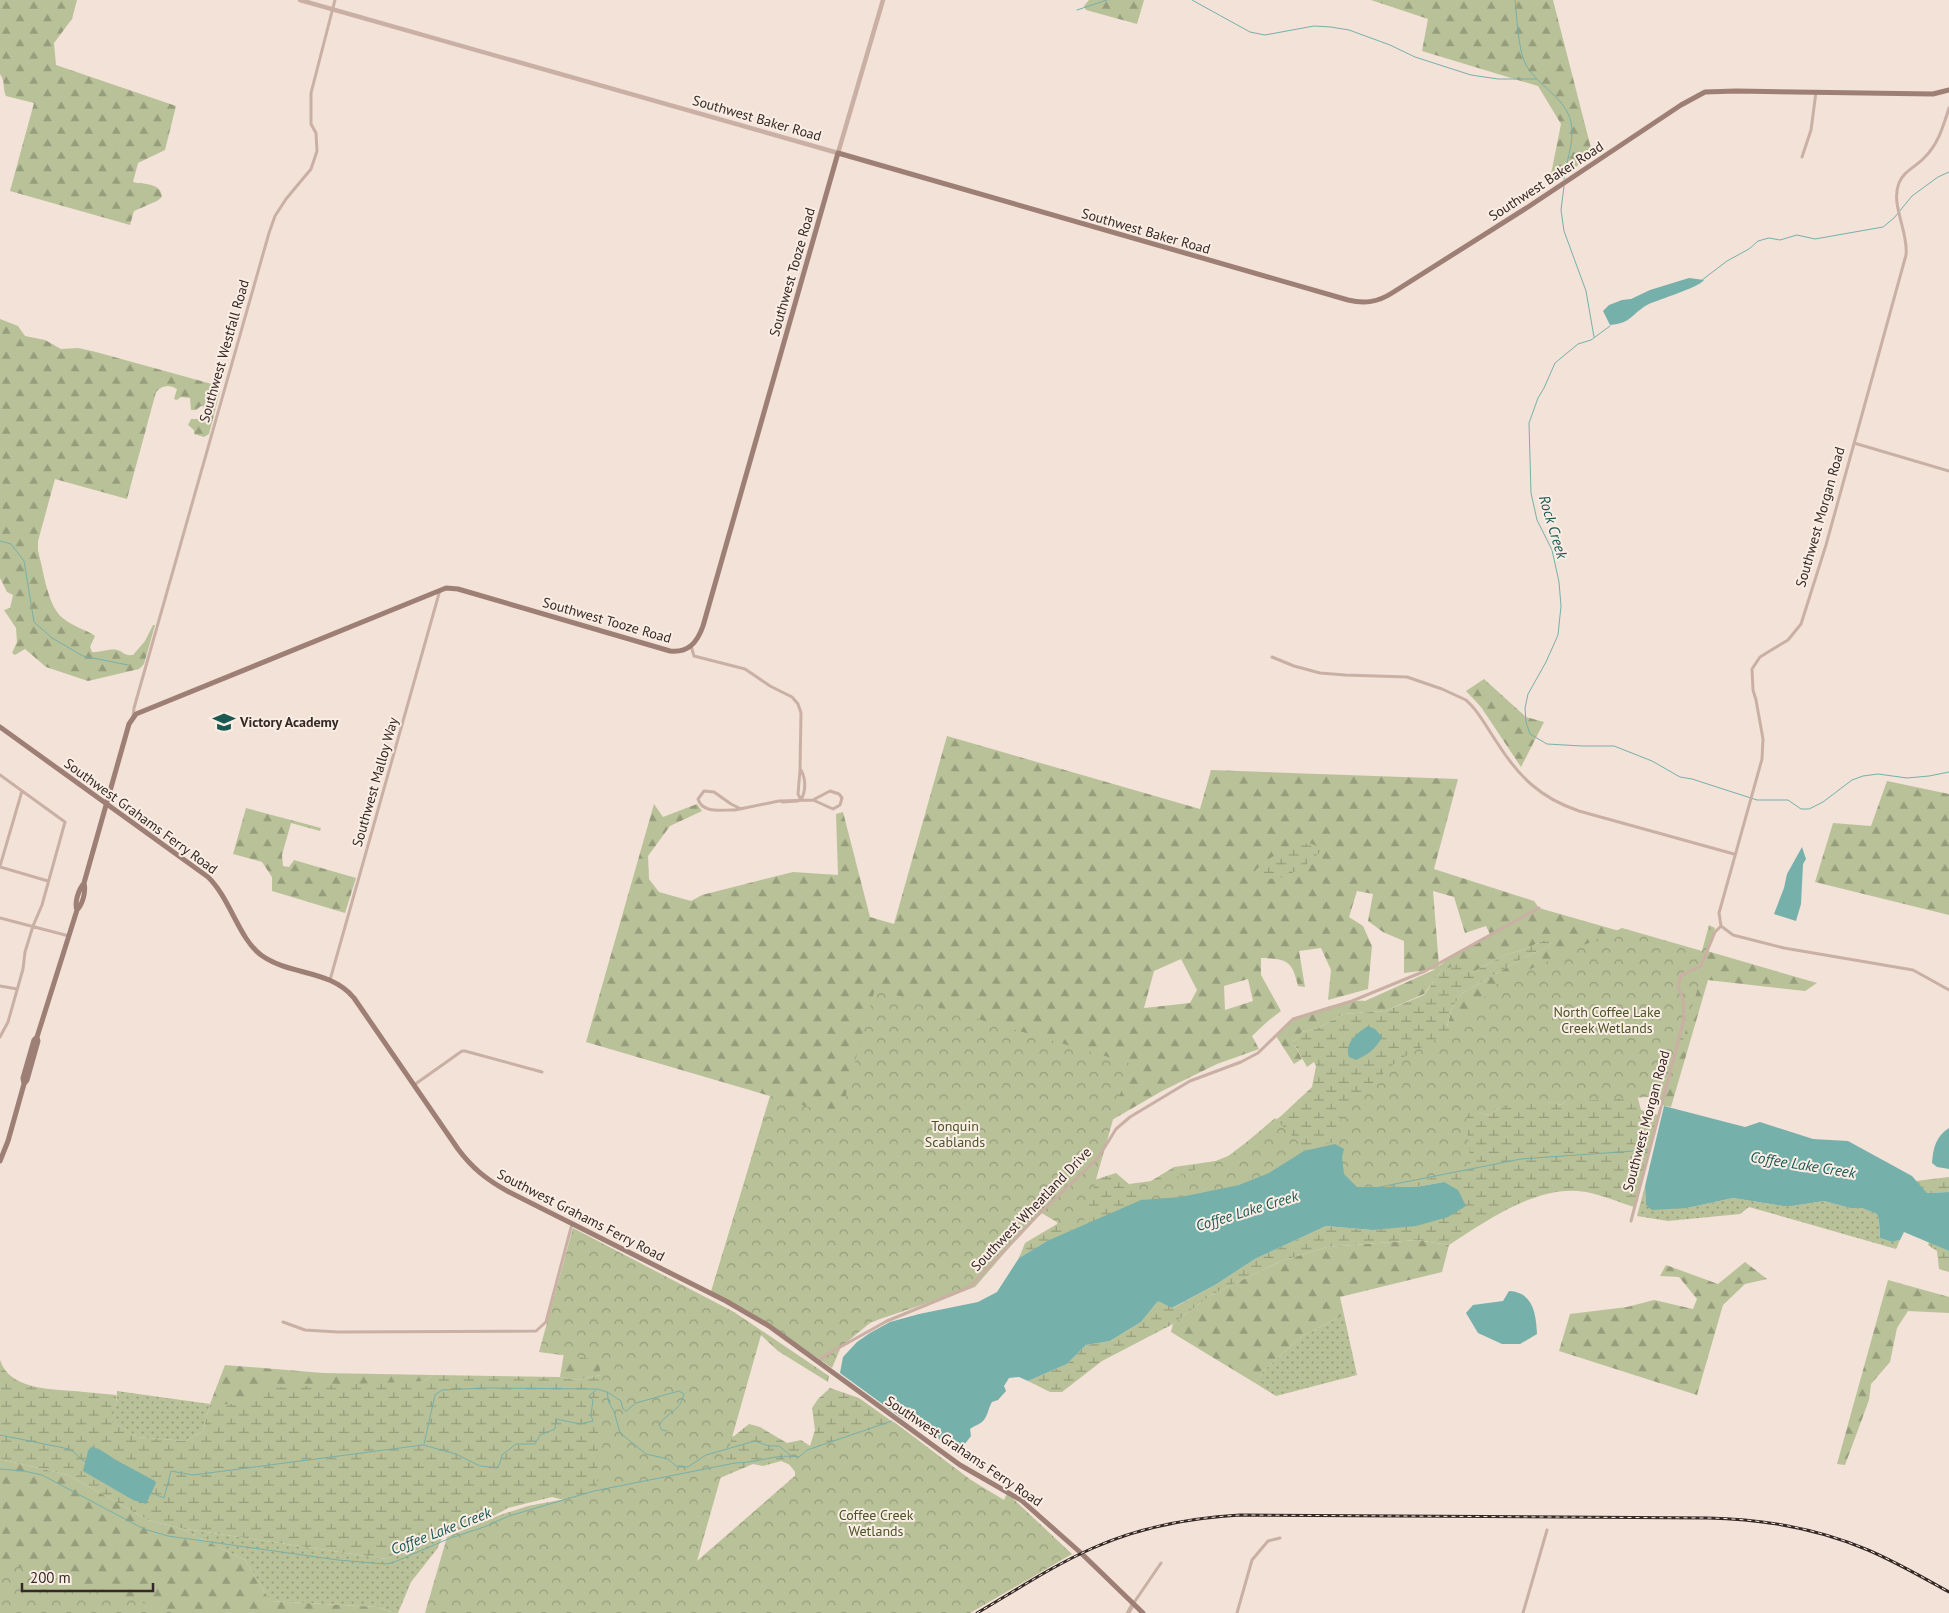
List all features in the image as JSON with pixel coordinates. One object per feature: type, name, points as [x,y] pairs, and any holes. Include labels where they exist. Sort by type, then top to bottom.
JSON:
[{"type":"main road","name":"Southwest Baker Road","points":[[838,154],[1348,300],[1369,302],[1392,294],[1698,95],[1723,91],[1933,94],[1949,90]]},
{"type":"main road","name":"Southwest Tooze Road","points":[[133,717],[141,712],[440,589],[458,590],[670,651],[682,651],[691,646],[698,639],[703,626],[838,154]]},
{"type":"main road","points":[[0,1161],[8,1141],[24,1084],[27,1080],[38,1041],[37,1037],[77,910],[80,907],[85,889],[84,883],[127,731],[133,717]]},
{"type":"main road","name":"Southwest Grahams Ferry Road","points":[[1,730],[208,877],[223,895],[250,944],[260,955],[342,985],[350,993],[458,1149],[474,1169],[500,1187],[748,1313],[780,1333],[960,1465],[1021,1500],[1081,1553],[1143,1613]]},
{"type":"street","name":"Southwest Baker Road","points":[[300,0],[838,154]]},
{"type":"street","name":"Southwest Westfall Road","points":[[133,717],[180,543],[269,233],[275,216],[286,199],[311,169],[317,151],[316,133],[311,124],[310,93],[335,0]]},
{"type":"street","name":"Southwest Tooze Road","points":[[838,154],[883,0]]},
{"type":"street","points":[[1802,157],[1811,130],[1816,92]]},
{"type":"street","name":"Southwest Morgan Road","points":[[1631,1221],[1684,1018],[1683,998],[1678,987],[1681,975],[1701,966],[1715,932],[1721,926],[1719,913],[1762,759],[1763,739],[1753,690],[1752,669],[1760,657],[1788,640],[1801,624],[1826,545],[1906,255],[1906,244],[1897,197],[1899,183],[1908,171],[1936,143],[1949,108]]},
{"type":"street","points":[[1854,443],[1949,471]]},
{"type":"street","name":"Southwest Malloy Way","points":[[330,980],[440,589]]},
{"type":"street","points":[[691,646],[694,656],[745,669],[770,686],[792,697],[798,704],[801,712],[798,794],[801,800]]},
{"type":"street","points":[[1272,657],[1294,666],[1320,673],[1401,676],[1442,689],[1466,700],[1472,706],[1517,770],[1534,788],[1554,802],[1734,854]]},
{"type":"street","points":[[0,775],[64,820],[64,827],[42,905],[32,926],[8,1022],[0,1037]]},
{"type":"street","points":[[22,791],[0,866],[48,881]]},
{"type":"street","points":[[741,808],[711,791],[702,792],[698,799],[700,804],[709,809],[741,808],[779,801],[813,800],[833,809],[840,806],[842,798],[838,794],[830,792],[813,800]]},
{"type":"street","name":"Southwest Wheatland Drive","points":[[818,1362],[826,1355],[887,1321],[970,1288],[1037,1216],[1098,1158],[1114,1131],[1130,1117],[1190,1081],[1245,1060],[1258,1053],[1293,1019],[1352,1001],[1430,969],[1539,908]]},
{"type":"street","points":[[0,918],[69,936]]},
{"type":"street","points":[[1721,926],[1733,935],[1775,946],[1835,958],[1913,970],[1949,990]]},
{"type":"street","points":[[0,986],[17,989]]},
{"type":"street","points":[[414,1085],[462,1051],[542,1072]]},
{"type":"street","points":[[283,1322],[305,1330],[338,1332],[536,1331],[546,1322],[572,1223]]},
{"type":"street","points":[[1523,1613],[1547,1530]]},
{"type":"street","points":[[1237,1613],[1252,1560],[1268,1540],[1280,1538]]},
{"type":"street","points":[[1128,1613],[1161,1563]]},
{"type":"green space","points":[[0,0],[77,0],[72,19],[54,43],[56,65],[176,106],[165,150],[138,163],[133,182],[155,186],[161,192],[162,197],[134,211],[130,225],[10,191],[34,103],[6,96],[5,93],[0,74]]},
{"type":"green space","points":[[1089,0],[1144,0],[1137,24],[1086,10],[1084,6]]},
{"type":"green space","points":[[1371,0],[1553,0],[1593,156],[1549,184],[1561,124],[1538,86],[1422,51],[1428,19]]},
{"type":"green space","points":[[0,319],[18,326],[25,336],[45,340],[61,349],[78,348],[96,352],[212,384],[220,391],[209,434],[204,437],[194,434],[194,430],[188,425],[191,419],[198,419],[207,410],[207,407],[201,406],[196,410],[191,410],[190,398],[181,397],[177,400],[174,399],[177,389],[171,386],[163,387],[156,392],[127,499],[55,479],[38,541],[38,551],[50,597],[58,613],[64,619],[95,636],[90,647],[92,652],[114,650],[127,655],[133,655],[145,641],[153,625],[155,625],[144,664],[139,669],[88,681],[46,667],[25,649],[15,655],[12,653],[17,642],[16,628],[4,610],[10,608],[13,595],[7,592],[0,578]]},
{"type":"green space","points":[[1484,679],[1526,717],[1544,722],[1521,767],[1481,707],[1466,691]]},
{"type":"green space","points":[[947,736],[1200,809],[1211,770],[1458,779],[1434,869],[1534,901],[1539,908],[1703,955],[1707,951],[1817,983],[1805,991],[1708,980],[1671,1107],[1664,1106],[1651,1094],[1582,1090],[1561,1105],[1537,1101],[1523,1087],[1492,1114],[1484,1115],[1466,1104],[1463,1035],[1447,1027],[1452,1008],[1461,994],[1523,958],[1549,946],[1552,942],[1545,940],[1505,955],[1471,973],[1441,971],[1424,994],[1385,1011],[1343,1014],[1318,1028],[1302,1032],[1293,1042],[1302,1059],[1294,1064],[1276,1036],[1288,1023],[1326,1007],[1348,1002],[1365,1001],[1436,969],[1404,973],[1404,941],[1383,932],[1368,921],[1373,894],[1357,891],[1349,917],[1363,926],[1372,946],[1368,989],[1328,1000],[1331,970],[1321,948],[1299,951],[1305,987],[1298,986],[1291,966],[1283,960],[1261,958],[1261,975],[1281,1011],[1252,1036],[1259,1049],[1217,1064],[1162,1091],[1112,1120],[1106,1141],[973,1278],[870,1323],[818,1358],[711,1292],[770,1096],[586,1042],[654,804],[663,817],[697,804],[702,811],[670,826],[648,856],[649,879],[659,892],[691,901],[702,895],[793,872],[838,875],[836,814],[843,812],[870,917],[894,924]],"holes":[[[1433,891],[1454,897],[1465,933],[1486,926],[1490,934],[1457,952],[1439,966]],[[1181,959],[1197,990],[1190,1003],[1144,1008],[1154,971]],[[1248,979],[1253,1001],[1225,1010],[1224,986]]]},
{"type":"green space","points":[[1887,781],[1949,794],[1949,915],[1815,882],[1833,823],[1871,826]]},
{"type":"green space","points":[[246,808],[321,828],[320,831],[291,823],[282,855],[283,866],[289,867],[294,860],[356,878],[345,913],[272,891],[272,877],[262,862],[233,854]]},
{"type":"green space","points":[[1309,843],[1320,847],[1320,852],[1290,874],[1272,879],[1255,875],[1255,871],[1266,861],[1294,847]]},
{"type":"green space","name":"North Coffee Lake Creek Wetlands","points":[[1709,925],[1715,928],[1667,1096],[1519,1104],[1466,1114],[1471,1169],[1365,1190],[1162,1216],[1129,1184],[1174,1178],[1233,1154],[1275,1118],[1304,1148],[1335,1142],[1343,1110],[1398,1060],[1467,1023],[1492,986],[1622,928],[1702,951]]},
{"type":"green space","points":[[1545,940],[1551,940],[1552,942],[1549,946],[1523,958],[1461,994],[1452,1008],[1447,1026],[1463,1035],[1466,1104],[1484,1115],[1492,1114],[1523,1087],[1538,1101],[1561,1105],[1582,1090],[1637,1095],[1641,1110],[1658,1115],[1634,1207],[1586,1192],[1550,1193],[1532,1198],[1496,1215],[1449,1245],[1417,1240],[1327,1247],[1281,1261],[1211,1295],[1173,1324],[1102,1361],[1062,1392],[1050,1392],[1028,1381],[1067,1364],[1086,1345],[1110,1341],[1141,1322],[1158,1301],[1173,1308],[1215,1285],[1255,1259],[1326,1226],[1372,1230],[1444,1182],[1416,1187],[1380,1187],[1047,1241],[1019,1258],[1025,1243],[1057,1224],[1063,1207],[1085,1183],[1116,1173],[1136,1190],[1174,1167],[1223,1160],[1281,1116],[1312,1087],[1316,1066],[1314,1062],[1307,1067],[1293,1042],[1302,1032],[1318,1028],[1343,1014],[1385,1011],[1424,995],[1441,971],[1458,964],[1471,973],[1505,955]]},
{"type":"green space","name":"Tonquin Scablands","points":[[875,989],[1129,1063],[1080,1236],[1040,1212],[975,1287],[871,1322],[841,1347],[832,1368],[772,1326],[711,1292],[771,1096],[840,1116]]},
{"type":"green space","points":[[1949,1177],[1949,1192],[1927,1193],[1916,1181]]},
{"type":"green space","points":[[1645,1186],[1646,1205],[1687,1208],[1733,1198],[1783,1206],[1824,1201],[1850,1208],[1862,1208],[1877,1214],[1880,1238],[1892,1242],[1900,1240],[1896,1249],[1749,1207],[1740,1214],[1668,1221],[1637,1216]]},
{"type":"green space","name":"Coffee Creek Wetlands","points":[[573,1228],[734,1312],[829,1376],[828,1382],[778,1351],[761,1335],[697,1561],[797,1474],[782,1456],[801,1452],[894,1422],[971,1480],[1004,1500],[1007,1493],[1072,1554],[970,1613],[425,1613],[447,1537],[500,1515],[528,1506],[597,1493],[600,1360],[539,1352]]},
{"type":"green space","points":[[1417,1240],[1449,1245],[1442,1272],[1340,1297],[1344,1315],[1302,1336],[1264,1370],[1255,1383],[1171,1332],[1173,1324],[1211,1295],[1281,1261],[1327,1247]]},
{"type":"green space","points":[[1929,1242],[1949,1251],[1949,1272],[1939,1269],[1937,1251],[1928,1245]]},
{"type":"green space","points":[[1745,1262],[1767,1279],[1745,1284],[1723,1305],[1697,1395],[1559,1351],[1570,1314],[1627,1307],[1654,1300],[1693,1309],[1697,1299],[1679,1277],[1660,1276],[1666,1265],[1718,1284]]},
{"type":"green space","points":[[1888,1280],[1949,1297],[1949,1313],[1908,1311],[1897,1328],[1890,1362],[1871,1384],[1869,1400],[1845,1465],[1837,1464]]},
{"type":"green space","points":[[1344,1315],[1357,1375],[1276,1396],[1255,1383],[1264,1370],[1302,1336]]},
{"type":"green space","points":[[564,1353],[609,1361],[606,1374],[576,1380],[560,1377]]},
{"type":"green space","points":[[0,1360],[5,1370],[12,1377],[31,1386],[116,1395],[116,1404],[108,1419],[138,1437],[186,1441],[203,1431],[210,1404],[248,1404],[263,1388],[425,1381],[433,1375],[560,1377],[576,1380],[606,1374],[722,1439],[734,1436],[749,1424],[760,1427],[787,1443],[801,1440],[810,1446],[815,1430],[812,1408],[818,1399],[830,1388],[859,1398],[918,1440],[795,1476],[795,1467],[781,1461],[763,1466],[753,1464],[720,1478],[584,1505],[552,1497],[508,1508],[484,1521],[400,1551],[387,1559],[179,1528],[148,1520],[68,1475],[0,1459]]},
{"type":"green space","points":[[225,1365],[323,1373],[433,1375],[425,1381],[248,1404],[210,1404]]},
{"type":"green space","points":[[117,1391],[210,1404],[203,1431],[186,1441],[138,1437],[107,1419],[116,1404]]},
{"type":"green space","points":[[0,1459],[68,1475],[148,1520],[179,1528],[245,1560],[270,1601],[377,1607],[395,1613],[0,1613]]},
{"type":"green space","points":[[179,1528],[387,1559],[400,1551],[443,1536],[437,1549],[411,1582],[398,1613],[395,1613],[377,1607],[270,1601],[245,1560]]},
{"type":"green space","points":[[0,1561],[177,1613],[0,1613]]},
{"type":"water","points":[[1689,278],[1704,280],[1686,290],[1647,305],[1623,322],[1610,325],[1603,311],[1609,305],[1622,300],[1631,299],[1650,290]]},
{"type":"water","points":[[1802,847],[1806,859],[1803,864],[1801,904],[1796,921],[1774,914],[1787,874]]},
{"type":"water","points":[[1368,1026],[1375,1029],[1382,1037],[1380,1041],[1371,1051],[1360,1058],[1356,1060],[1349,1057],[1348,1047],[1352,1039]]},
{"type":"water","points":[[1664,1106],[1745,1127],[1760,1122],[1813,1139],[1848,1141],[1912,1176],[1927,1193],[1949,1192],[1949,1251],[1904,1232],[1900,1240],[1892,1242],[1880,1238],[1877,1214],[1862,1208],[1850,1208],[1824,1201],[1783,1206],[1733,1198],[1687,1208],[1652,1210],[1646,1205],[1645,1186]]},
{"type":"water","points":[[1949,1128],[1949,1169],[1937,1167],[1932,1163],[1936,1143]]},
{"type":"water","points":[[1335,1144],[1344,1149],[1342,1157],[1344,1174],[1357,1187],[1416,1187],[1444,1182],[1458,1190],[1466,1206],[1448,1217],[1416,1226],[1372,1230],[1326,1226],[1255,1259],[1215,1285],[1172,1308],[1158,1301],[1141,1322],[1110,1341],[1086,1345],[1067,1364],[1028,1381],[1019,1377],[1009,1378],[1004,1386],[1006,1391],[998,1400],[992,1402],[984,1420],[970,1429],[971,1436],[964,1445],[944,1442],[899,1416],[840,1373],[843,1357],[857,1342],[870,1333],[890,1322],[978,1302],[997,1292],[1019,1258],[1047,1241],[1141,1200],[1181,1197],[1239,1185],[1269,1173],[1304,1151]]},
{"type":"water","points":[[1509,1291],[1517,1292],[1528,1300],[1532,1305],[1536,1319],[1537,1334],[1520,1344],[1502,1344],[1478,1333],[1466,1313],[1473,1305],[1503,1301]]},
{"type":"water","points":[[91,1447],[99,1449],[155,1481],[156,1483],[146,1504],[133,1500],[83,1471],[88,1451]]},
{"type":"waterway","points":[[1077,10],[1107,0]]},
{"type":"waterway","points":[[1192,0],[1250,32],[1265,35],[1314,26],[1331,27],[1349,30],[1390,45],[1415,57],[1471,75],[1498,79],[1536,79]]},
{"type":"waterway","points":[[1515,0],[1523,59],[1537,79],[1563,105],[1571,122],[1572,137],[1564,179]]},
{"type":"waterway","name":"Rock Creek","points":[[1702,280],[1758,241],[1769,238],[1780,240],[1797,235],[1815,239],[1883,227],[1894,218],[1912,196],[1938,177],[1949,172]]},
{"type":"waterway","points":[[1564,186],[1561,210],[1564,231],[1586,291],[1594,337]]},
{"type":"waterway","name":"Rock Creek","points":[[1610,326],[1591,340],[1578,344],[1555,363],[1538,398],[1529,423],[1531,493],[1537,520],[1552,550],[1559,582],[1561,606],[1558,635],[1546,662],[1528,694],[1525,708],[1526,722],[1530,734],[1547,744],[1614,746],[1652,761],[1680,777],[1692,779],[1757,800],[1788,800],[1801,809],[1809,809],[1823,802],[1852,780],[1863,776],[1878,774],[1907,778],[1949,772]]},
{"type":"waterway","points":[[0,541],[11,544],[24,561],[34,622],[52,638],[83,656],[128,665]]},
{"type":"waterway","name":"Coffee Lake Creek","points":[[1380,1187],[1521,1159],[1648,1150]]},
{"type":"waterway","points":[[424,1444],[435,1395],[442,1390],[485,1388],[596,1389]]},
{"type":"waterway","points":[[152,1493],[164,1498],[171,1471],[193,1475],[423,1445],[456,1454],[480,1466],[497,1468],[502,1455],[516,1444],[535,1444],[540,1435],[555,1429],[556,1419],[580,1424],[593,1421],[591,1415],[593,1400],[589,1396],[597,1389],[607,1392],[620,1433],[646,1454],[668,1459],[676,1466],[688,1467],[706,1455],[755,1441],[769,1446],[779,1446],[790,1455]]},
{"type":"waterway","points":[[607,1392],[621,1401],[623,1409],[626,1411],[636,1403],[679,1391],[684,1394],[677,1408],[662,1420],[659,1425],[662,1430],[667,1431]]},
{"type":"waterway","name":"Coffee Lake Creek","points":[[0,1469],[42,1475],[144,1529],[168,1536],[338,1560],[385,1564],[392,1563],[509,1516],[594,1491],[735,1463],[783,1456],[799,1457],[807,1450],[892,1421]]},
{"type":"waterway","points":[[0,1435],[69,1449],[87,1463]]},
{"type":"railway","points":[[977,1613],[1063,1563],[1093,1548],[1129,1534],[1183,1521],[1240,1515],[1708,1518],[1749,1520],[1809,1530],[1848,1542],[1889,1560],[1949,1592]]},
{"type":"place","name":"Victory Academy","points":[[224,722]]}]
